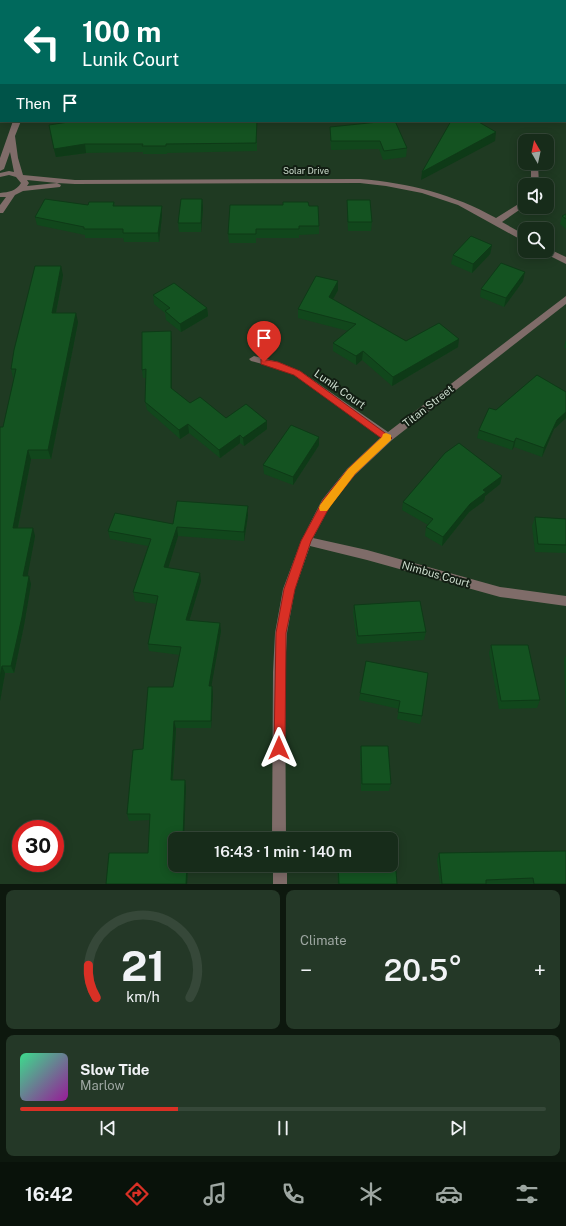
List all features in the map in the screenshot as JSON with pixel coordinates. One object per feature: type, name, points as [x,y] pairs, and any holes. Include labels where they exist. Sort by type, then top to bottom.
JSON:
[{"type":"street","points":[[0,169],[17,122]]},
{"type":"street","points":[[0,195],[12,194],[21,189],[25,183],[20,176],[14,158],[13,136]]},
{"type":"street","name":"Solar Drive","points":[[0,174],[9,173],[20,176],[75,182],[360,181],[386,183],[437,194],[462,204],[518,235]]},
{"type":"street","name":"Solar Drive","points":[[21,189],[75,182]]},
{"type":"street","points":[[0,211],[12,194]]},
{"type":"street","points":[[496,222],[518,207]]},
{"type":"street","points":[[554,255],[566,261]]},
{"type":"street","name":"Titan Street","points":[[280,832],[279,672],[281,633],[290,589],[306,541],[326,503],[351,472],[388,438],[566,299]]},
{"type":"street","name":"Lunik Court","points":[[254,359],[275,364],[297,373],[388,438]]},
{"type":"street","name":"Nimbus Court","points":[[306,541],[367,555],[500,592],[566,601]]},
{"type":"street","points":[[280,872],[280,884]]},
{"type":"building","points":[[68,122],[257,122],[256,143],[166,144],[166,146],[142,146],[143,144],[85,144],[54,149],[49,125]]},
{"type":"building","points":[[378,122],[395,122],[407,148],[384,151],[380,141],[331,141],[330,127]]},
{"type":"building","points":[[450,122],[479,122],[496,132],[422,172]]},
{"type":"building","points":[[45,199],[88,205],[89,202],[114,202],[113,206],[162,206],[158,233],[123,233],[123,229],[84,229],[84,227],[35,217]]},
{"type":"building","points":[[181,199],[202,199],[201,223],[178,223]]},
{"type":"building","points":[[347,200],[370,200],[372,222],[348,222]]},
{"type":"building","points":[[283,202],[308,202],[309,206],[318,206],[319,226],[299,226],[299,229],[256,229],[256,234],[228,234],[230,205],[283,205]]},
{"type":"building","points":[[471,236],[492,245],[473,264],[453,255]]},
{"type":"building","points":[[501,263],[525,272],[506,298],[481,289]]},
{"type":"building","points":[[35,266],[61,266],[52,313],[76,313],[48,450],[28,450],[13,528],[33,528],[23,576],[29,576],[11,666],[2,666],[0,677],[0,427],[3,427],[16,369],[11,369],[14,350]]},
{"type":"building","points":[[316,276],[338,281],[329,297],[406,341],[439,323],[459,339],[393,377],[363,351],[356,356],[333,343],[356,324],[298,309]]},
{"type":"building","points":[[174,283],[207,308],[180,324],[165,311],[170,308],[153,295]]},
{"type":"building","points":[[171,331],[171,388],[190,403],[200,397],[226,418],[246,404],[267,421],[243,438],[240,435],[219,450],[188,424],[179,430],[145,402],[146,369],[142,370],[142,332]]},
{"type":"building","points":[[537,375],[566,392],[566,412],[557,420],[544,448],[516,438],[514,442],[479,430],[489,408],[496,410]]},
{"type":"building","points":[[291,425],[319,437],[293,477],[263,465]]},
{"type":"building","points":[[459,443],[502,476],[483,490],[486,492],[470,504],[443,537],[426,527],[433,519],[403,502],[445,453]]},
{"type":"building","points":[[177,501],[248,506],[244,532],[177,527],[164,567],[200,573],[186,620],[220,623],[209,686],[212,686],[211,721],[174,721],[171,780],[185,780],[183,832],[168,832],[168,872],[187,872],[186,884],[106,884],[109,853],[148,853],[150,814],[127,814],[133,750],[143,749],[148,687],[173,687],[181,647],[148,644],[158,596],[133,592],[151,539],[108,531],[115,513],[173,524]]},
{"type":"building","points":[[535,517],[566,519],[566,545],[538,544]]},
{"type":"building","points":[[420,601],[426,632],[358,636],[354,605]]},
{"type":"building","points":[[491,645],[528,645],[540,700],[501,701]]},
{"type":"building","points":[[366,661],[428,673],[422,716],[398,712],[400,701],[360,693]]},
{"type":"building","points":[[361,746],[388,746],[391,784],[362,784]]},
{"type":"building","points":[[566,851],[566,884],[534,884],[533,878],[486,880],[486,884],[442,884],[439,853]]},
{"type":"building","points":[[338,872],[396,872],[397,884],[339,884]]},
{"type":"slow traffic","points":[[323,508],[351,472],[388,438],[386,436]]},
{"type":"route","points":[[264,362],[275,364],[297,373],[388,438],[351,472],[326,503],[306,541],[290,589],[281,633],[279,672],[279,748]]}]
